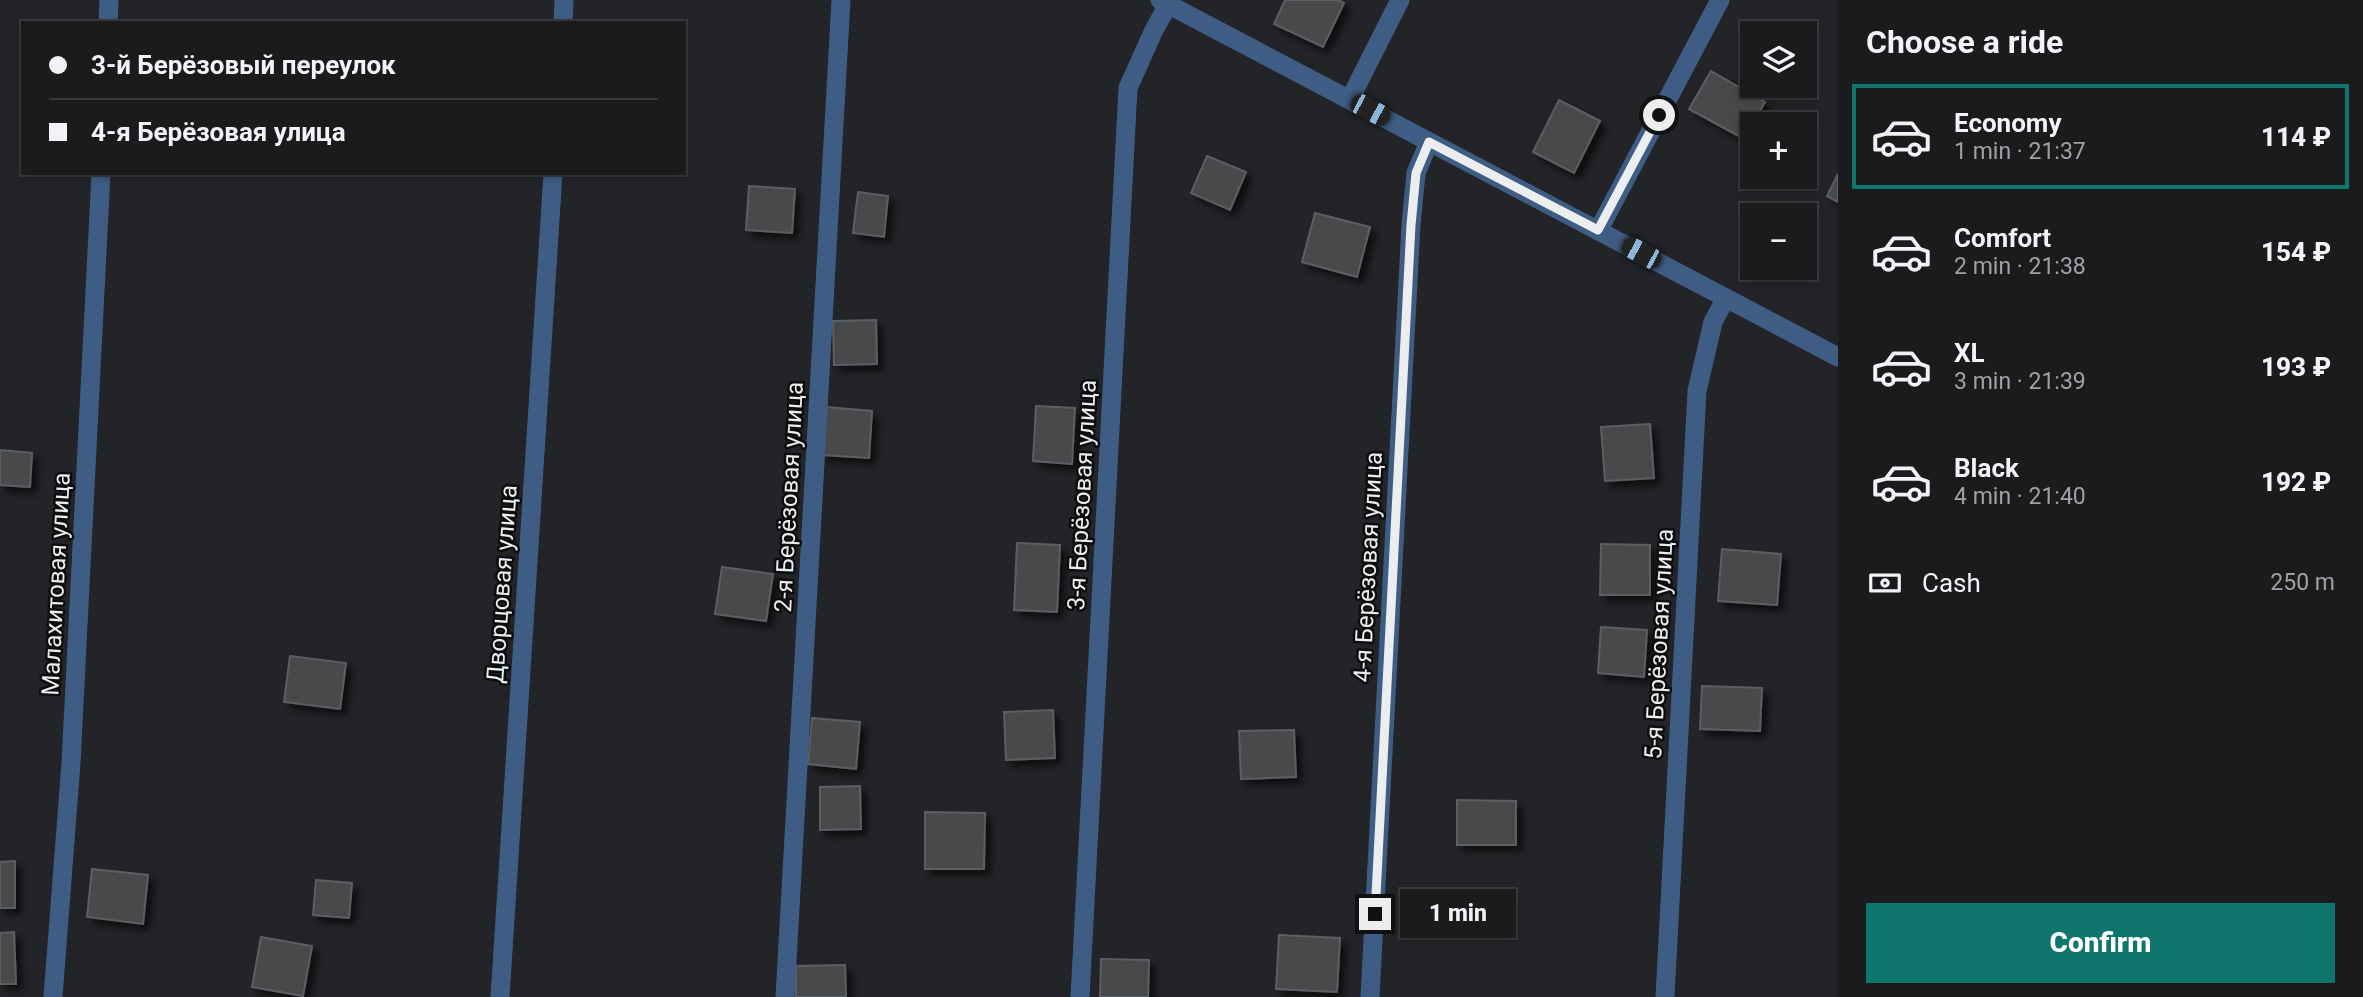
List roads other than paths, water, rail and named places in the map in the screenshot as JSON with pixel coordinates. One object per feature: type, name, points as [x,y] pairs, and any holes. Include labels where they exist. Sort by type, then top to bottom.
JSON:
[{"type":"street","points":[[108,21],[109,0]]},
{"type":"street","points":[[563,21],[564,0]]},
{"type":"street","name":"2-я Берёзовая улица","points":[[785,997],[841,0]]},
{"type":"street","points":[[1350,99],[1400,0]]},
{"type":"street","points":[[1598,230],[1720,0]]},
{"type":"street","points":[[1164,3],[1838,357]]},
{"type":"street","name":"3-я Берёзовая улица","points":[[1080,997],[1128,88],[1164,3]]},
{"type":"street","name":"4-я Берёзовая улица","points":[[1370,997],[1411,225],[1416,173],[1429,142]]},
{"type":"street","name":"Малахитовая улица","points":[[53,997],[71,763],[101,175]]},
{"type":"street","name":"Дворцовая улица","points":[[500,997],[553,175]]},
{"type":"street","name":"5-я Берёзовая улица","points":[[1665,997],[1697,391],[1713,323],[1726,298]]}]
